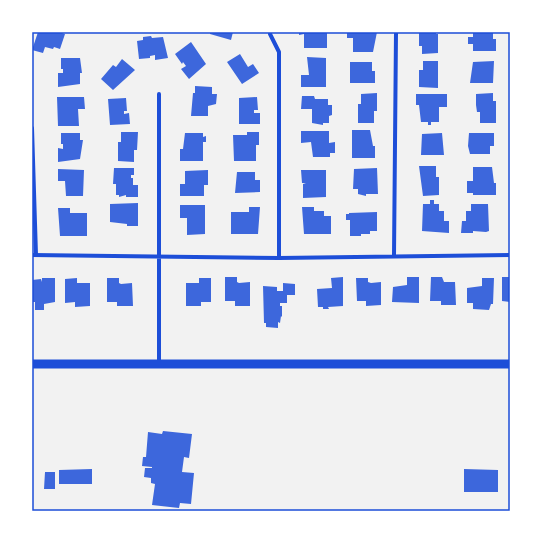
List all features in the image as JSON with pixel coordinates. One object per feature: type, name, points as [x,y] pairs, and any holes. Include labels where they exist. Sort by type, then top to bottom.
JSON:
[{"type":"main road","points":[[32,364],[510,364]]},
{"type":"street","points":[[394,255],[396,32]]},
{"type":"street","points":[[270,34],[279,52],[279,258]]},
{"type":"street","points":[[158,94],[158,364]]},
{"type":"street","points":[[32,128],[34,255],[279,258],[394,255],[510,255]]},
{"type":"building","points":[[38,32],[59,32],[65,34],[60,49],[45,47],[43,53],[32,50]]},
{"type":"building","points":[[210,32],[233,32],[231,40],[210,34]]},
{"type":"building","points":[[299,32],[327,33],[327,48],[304,48],[304,34],[299,35]]},
{"type":"building","points":[[347,32],[377,32],[373,52],[353,52],[353,38],[347,38]]},
{"type":"building","points":[[419,32],[436,32],[436,34],[438,34],[438,53],[422,54],[422,46],[419,46]]},
{"type":"building","points":[[473,32],[493,32],[493,39],[496,39],[496,51],[473,51],[473,44],[468,44],[468,37],[473,37]]},
{"type":"building","points":[[151,36],[152,38],[163,37],[168,58],[155,60],[155,55],[150,56],[150,58],[139,59],[137,41],[143,40],[143,37]]},
{"type":"building","points":[[191,42],[206,64],[189,79],[181,69],[186,66],[183,62],[182,64],[175,54]]},
{"type":"building","points":[[240,54],[248,67],[253,64],[259,73],[242,84],[227,62]]},
{"type":"building","points":[[307,57],[326,58],[326,87],[301,87],[301,75],[309,75]]},
{"type":"building","points":[[61,58],[80,58],[82,73],[80,73],[80,84],[58,87],[58,73],[63,73],[63,69],[61,69]]},
{"type":"building","points":[[122,59],[135,70],[113,90],[101,79],[113,65],[116,67]]},
{"type":"building","points":[[423,61],[438,61],[438,88],[419,87],[419,70],[423,70]]},
{"type":"building","points":[[494,61],[493,83],[470,83],[473,62]]},
{"type":"building","points":[[350,62],[372,62],[372,71],[375,71],[375,83],[350,83]]},
{"type":"building","points":[[195,86],[212,87],[212,94],[217,94],[216,104],[208,106],[208,116],[191,116]]},
{"type":"building","points":[[377,93],[377,111],[374,111],[374,123],[358,123],[358,104],[361,104],[361,94]]},
{"type":"building","points":[[493,93],[493,101],[496,101],[496,123],[480,123],[480,112],[477,112],[476,105],[476,94]]},
{"type":"building","points":[[416,94],[447,94],[447,107],[439,107],[439,122],[431,122],[431,125],[428,125],[428,122],[421,122],[419,105],[416,105]]},
{"type":"building","points":[[302,96],[314,96],[315,99],[328,99],[328,105],[332,105],[332,115],[329,116],[329,123],[323,123],[323,125],[312,123],[312,109],[301,109]]},
{"type":"building","points":[[57,97],[84,97],[85,109],[78,109],[79,126],[58,126]]},
{"type":"building","points":[[257,97],[258,110],[254,110],[254,113],[260,113],[260,124],[239,124],[239,98]]},
{"type":"building","points":[[126,98],[127,111],[124,111],[124,114],[129,113],[130,124],[110,125],[108,99]]},
{"type":"building","points":[[352,130],[370,130],[373,146],[375,146],[375,158],[352,158]]},
{"type":"building","points":[[301,131],[329,131],[329,143],[335,142],[335,153],[330,153],[330,157],[313,157],[311,142],[301,143]]},
{"type":"building","points":[[121,132],[138,132],[137,150],[134,150],[134,162],[118,161],[118,142],[121,142]]},
{"type":"building","points":[[247,132],[259,132],[259,145],[256,145],[256,161],[234,161],[233,135],[247,135]]},
{"type":"building","points":[[61,133],[80,133],[80,140],[83,140],[80,159],[58,162],[58,148],[63,149],[63,144],[61,144]]},
{"type":"building","points":[[185,133],[203,133],[203,137],[206,136],[206,142],[203,142],[203,161],[180,161],[180,149],[183,149]]},
{"type":"building","points":[[442,133],[444,155],[421,155],[422,134]]},
{"type":"building","points":[[469,133],[494,133],[494,146],[490,146],[490,154],[470,154],[468,146]]},
{"type":"building","points":[[419,166],[436,166],[436,177],[439,177],[439,195],[423,196]]},
{"type":"building","points":[[473,167],[492,167],[494,183],[496,183],[496,195],[473,195],[473,193],[467,193],[467,181],[473,181]]},
{"type":"building","points":[[114,168],[134,168],[134,175],[131,175],[131,178],[133,178],[133,185],[138,185],[138,197],[126,197],[126,195],[119,197],[119,195],[116,195],[116,184],[113,184]]},
{"type":"building","points":[[377,168],[378,194],[366,194],[366,196],[358,194],[358,189],[353,189],[354,169]]},
{"type":"building","points":[[58,169],[84,170],[83,196],[66,196],[65,181],[58,181]]},
{"type":"building","points":[[208,170],[208,185],[204,185],[204,196],[180,196],[180,184],[185,184],[185,171]]},
{"type":"building","points":[[301,170],[326,170],[326,197],[303,198],[303,184],[306,183],[302,183]]},
{"type":"building","points":[[237,172],[255,172],[255,180],[260,180],[260,192],[235,193]]},
{"type":"building","points":[[430,200],[434,200],[434,204],[439,204],[439,211],[444,211],[444,221],[449,221],[449,233],[422,231],[423,204],[430,204]]},
{"type":"building","points":[[138,203],[138,226],[127,226],[127,224],[110,222],[110,204]]},
{"type":"building","points":[[471,204],[488,204],[489,231],[461,233],[462,221],[466,221],[466,211],[471,211]]},
{"type":"building","points":[[180,205],[205,205],[205,234],[187,235],[187,218],[180,218]]},
{"type":"building","points":[[249,207],[260,207],[258,234],[231,234],[231,212],[249,212]]},
{"type":"building","points":[[302,207],[314,207],[314,211],[324,211],[324,216],[331,216],[331,234],[304,234]]},
{"type":"building","points":[[58,208],[70,208],[70,213],[87,213],[87,236],[60,236]]},
{"type":"building","points":[[377,212],[377,231],[370,231],[370,234],[361,234],[361,236],[350,236],[350,220],[346,220],[346,214]]},
{"type":"building","points":[[225,277],[237,277],[237,282],[239,283],[250,282],[250,306],[235,306],[235,301],[225,301]]},
{"type":"building","points":[[343,277],[343,306],[328,307],[329,309],[318,307],[317,289],[332,288],[331,278]]},
{"type":"building","points":[[407,277],[419,277],[419,303],[392,302],[393,287],[407,285]]},
{"type":"building","points":[[431,277],[442,277],[444,282],[455,282],[456,305],[441,305],[441,301],[430,301]]},
{"type":"building","points":[[502,277],[510,277],[510,302],[502,301]]},
{"type":"building","points":[[42,278],[55,278],[55,302],[44,304],[44,310],[35,310],[35,302],[32,302],[32,280],[41,279],[42,282]]},
{"type":"building","points":[[77,278],[77,283],[90,283],[90,306],[75,307],[75,302],[65,303],[65,279]]},
{"type":"building","points":[[107,278],[119,278],[119,283],[121,284],[132,283],[133,306],[117,306],[117,302],[107,302]]},
{"type":"building","points":[[199,278],[211,278],[211,302],[201,302],[201,306],[186,306],[186,283],[199,283]]},
{"type":"building","points":[[356,278],[368,278],[368,282],[371,283],[381,282],[381,305],[366,306],[366,301],[357,301]]},
{"type":"building","points":[[482,278],[494,278],[493,304],[491,304],[489,310],[473,309],[473,303],[467,303],[467,288],[482,286]]},
{"type":"building","points":[[283,283],[295,284],[295,295],[287,295],[287,303],[280,303],[280,306],[282,306],[282,317],[281,316],[280,323],[278,322],[278,328],[266,327],[266,323],[264,323],[263,286],[277,287],[277,291],[283,291]]},
{"type":"building","points":[[163,431],[192,434],[189,458],[184,457],[182,472],[194,473],[191,504],[180,503],[179,508],[152,505],[155,484],[151,483],[151,478],[144,477],[145,468],[152,468],[142,466],[143,457],[146,457],[148,432],[162,434]]},
{"type":"building","points":[[92,469],[92,484],[59,484],[59,470]]},
{"type":"building","points":[[464,469],[498,470],[498,492],[464,492]]},
{"type":"building","points":[[45,472],[55,472],[55,489],[44,489]]}]
